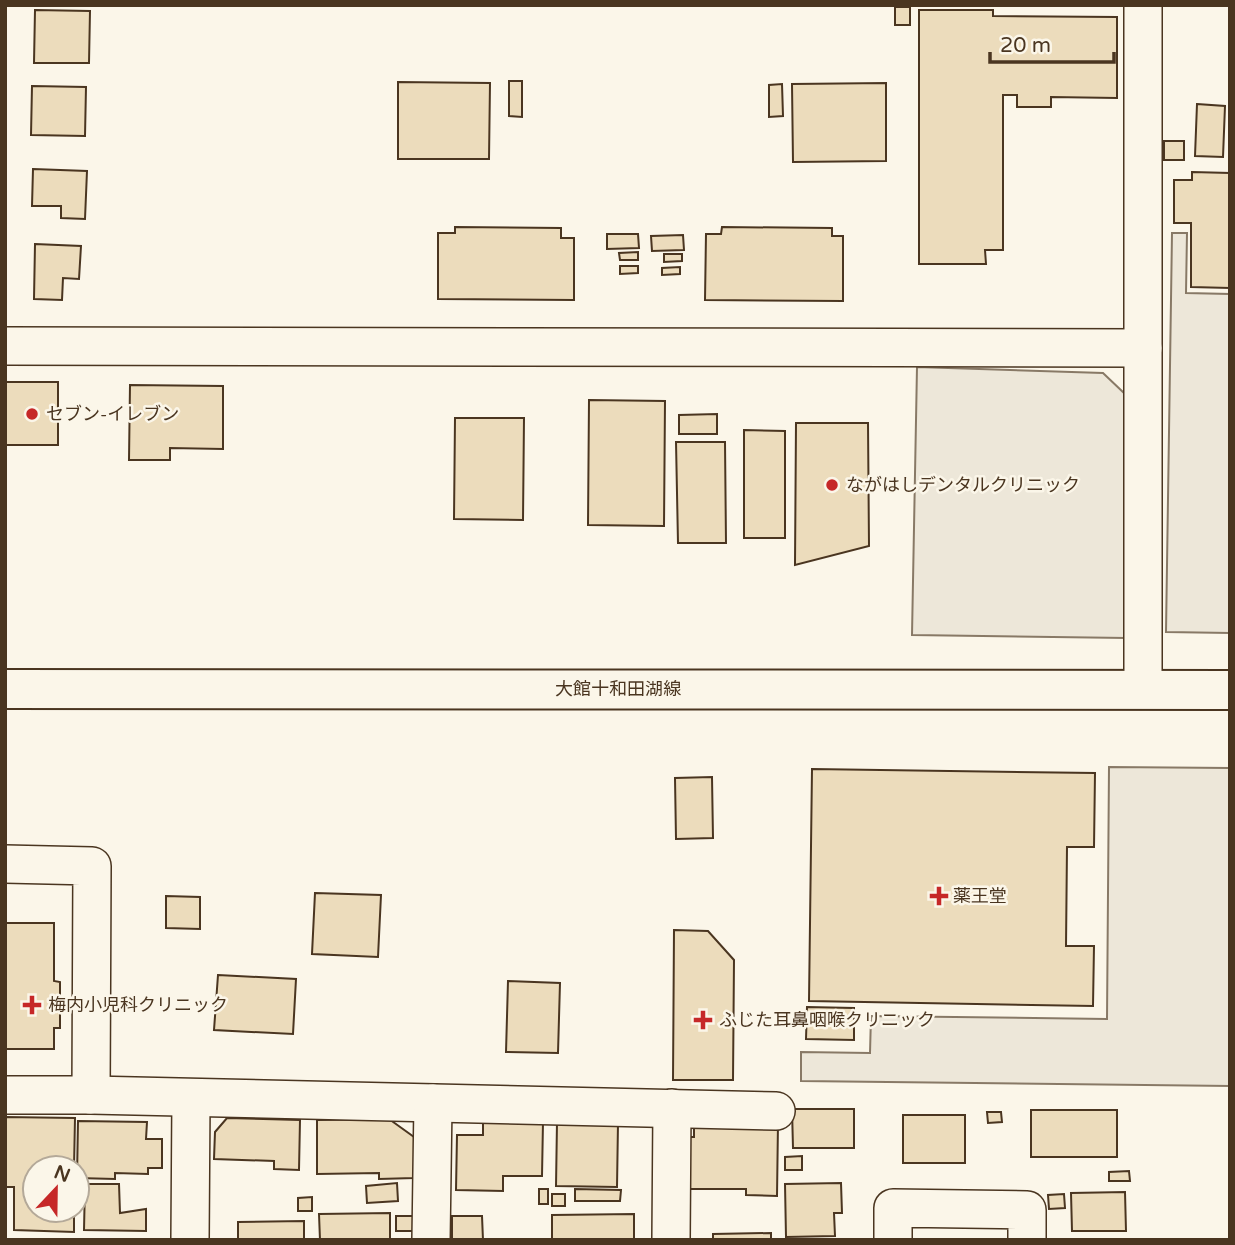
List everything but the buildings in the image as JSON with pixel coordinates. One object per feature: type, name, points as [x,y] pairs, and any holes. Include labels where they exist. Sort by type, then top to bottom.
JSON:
[{"type":"main road","name":"大館十和田湖線","points":[[5,689],[1230,690]]},
{"type":"street","points":[[1143,5],[1143,690]]},
{"type":"street","points":[[5,346],[1143,348]]},
{"type":"street","points":[[5,864],[92,866],[91,1095]]},
{"type":"street","points":[[5,1095],[776,1111]]},
{"type":"street","points":[[190,1240],[191,1098]]},
{"type":"street","points":[[431,1240],[433,1103]]},
{"type":"street","points":[[671,1240],[672,1108]]},
{"type":"street","points":[[893,1240],[893,1208],[1027,1210],[1027,1240]]},
{"type":"shaded area","points":[[1172,233],[1187,233],[1186,293],[1230,294],[1230,633],[1166,632]]},
{"type":"shaded area","points":[[917,367],[1103,373],[1125,394],[1126,638],[912,635]]},
{"type":"shaded area","points":[[1109,767],[1230,768],[1230,1086],[801,1081],[801,1052],[870,1053],[871,1016],[1107,1019]]},
{"type":"place","name":"セブン-イレブン","points":[[32,414]]},
{"type":"place","name":"ながはしデンタルクリニック","points":[[832,485]]},
{"type":"place","name":"薬王堂","points":[[939,896]]},
{"type":"place","name":"梅内小児科クリニック","points":[[32,1005]]},
{"type":"place","name":"ふじた耳鼻咽喉クリニック","points":[[703,1020]]}]
